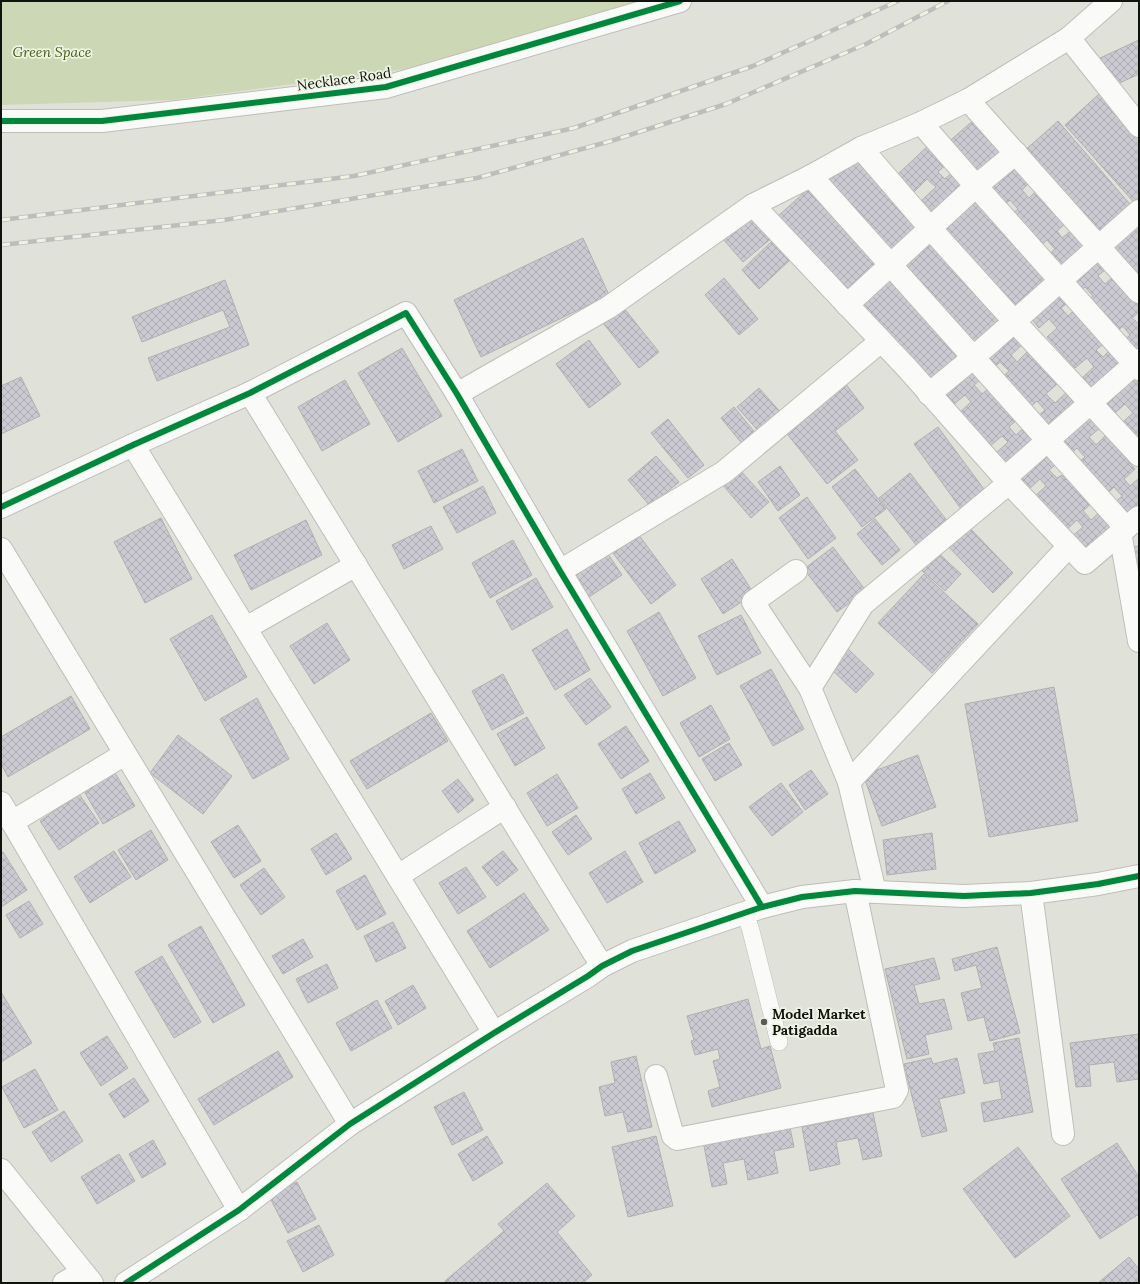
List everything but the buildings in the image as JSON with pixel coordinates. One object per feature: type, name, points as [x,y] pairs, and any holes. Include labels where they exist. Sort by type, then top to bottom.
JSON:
[{"type":"street","name":"Necklace Road","points":[[1,121],[102,121],[386,87],[680,1]]},
{"type":"street","points":[[457,394],[609,307],[753,205],[811,176],[861,148],[921,123],[968,100],[1069,38],[1110,1]]},
{"type":"street","points":[[1069,38],[1139,126]]},
{"type":"street","points":[[968,100],[1139,292]]},
{"type":"street","points":[[810,688],[863,604],[1007,480],[1048,440],[1138,364],[1060,281],[921,123]]},
{"type":"street","points":[[861,148],[930,228],[1014,321],[1139,455]]},
{"type":"street","points":[[847,305],[976,186],[1016,153]]},
{"type":"street","points":[[811,176],[1048,440],[1128,525],[1139,641]]},
{"type":"street","points":[[753,205],[881,341],[1007,480],[1085,563],[1128,525]]},
{"type":"street","points":[[929,394],[974,357],[1139,211]]},
{"type":"street","points":[[1,507],[133,445],[250,393],[406,313],[457,394],[560,571],[753,910]]},
{"type":"street","points":[[560,571],[724,472],[881,341]]},
{"type":"street","points":[[250,393],[602,966]]},
{"type":"street","points":[[133,445],[494,1033]]},
{"type":"street","points":[[849,782],[1069,546]]},
{"type":"street","points":[[1,549],[350,1124]]},
{"type":"street","points":[[246,628],[356,565]]},
{"type":"street","points":[[656,1076],[673,1136],[677,1139],[893,1097],[897,1090],[849,782],[810,688],[753,602],[796,571]]},
{"type":"street","points":[[12,822],[125,754]]},
{"type":"street","points":[[1,803],[239,1210]]},
{"type":"street","points":[[398,876],[505,807]]},
{"type":"street","points":[[126,1283],[239,1210],[350,1124],[602,966],[632,951],[753,910],[802,897],[865,892],[964,896],[1031,893],[1098,884],[1139,876]]},
{"type":"street","points":[[1031,893],[1063,1134]]},
{"type":"street","points":[[1,1170],[87,1277],[64,1283]]},
{"type":"lane","points":[[753,910],[750,928],[779,1042]]},
{"type":"green space","name":"Green Space","points":[[1,1],[640,1],[548,32],[463,56],[399,70],[173,100],[1,105]]},
{"type":"railway","points":[[1,220],[354,176],[574,128],[753,66],[898,1]]},
{"type":"railway","points":[[1,245],[224,220],[477,178],[611,141],[726,104],[866,44],[948,1]]},
{"type":"cycle path","points":[[1,121],[102,121],[386,87],[680,1]]},
{"type":"cycle path","points":[[1,507],[133,445],[250,393],[406,313],[457,394],[560,571],[762,907]]},
{"type":"cycle path","points":[[126,1283],[239,1210],[350,1124],[602,966],[632,951],[762,907],[802,897],[855,891],[964,896],[1031,893],[1098,884],[1139,876]]},
{"type":"place","name":"Model Market Patigadda","points":[[764,1022]]}]
